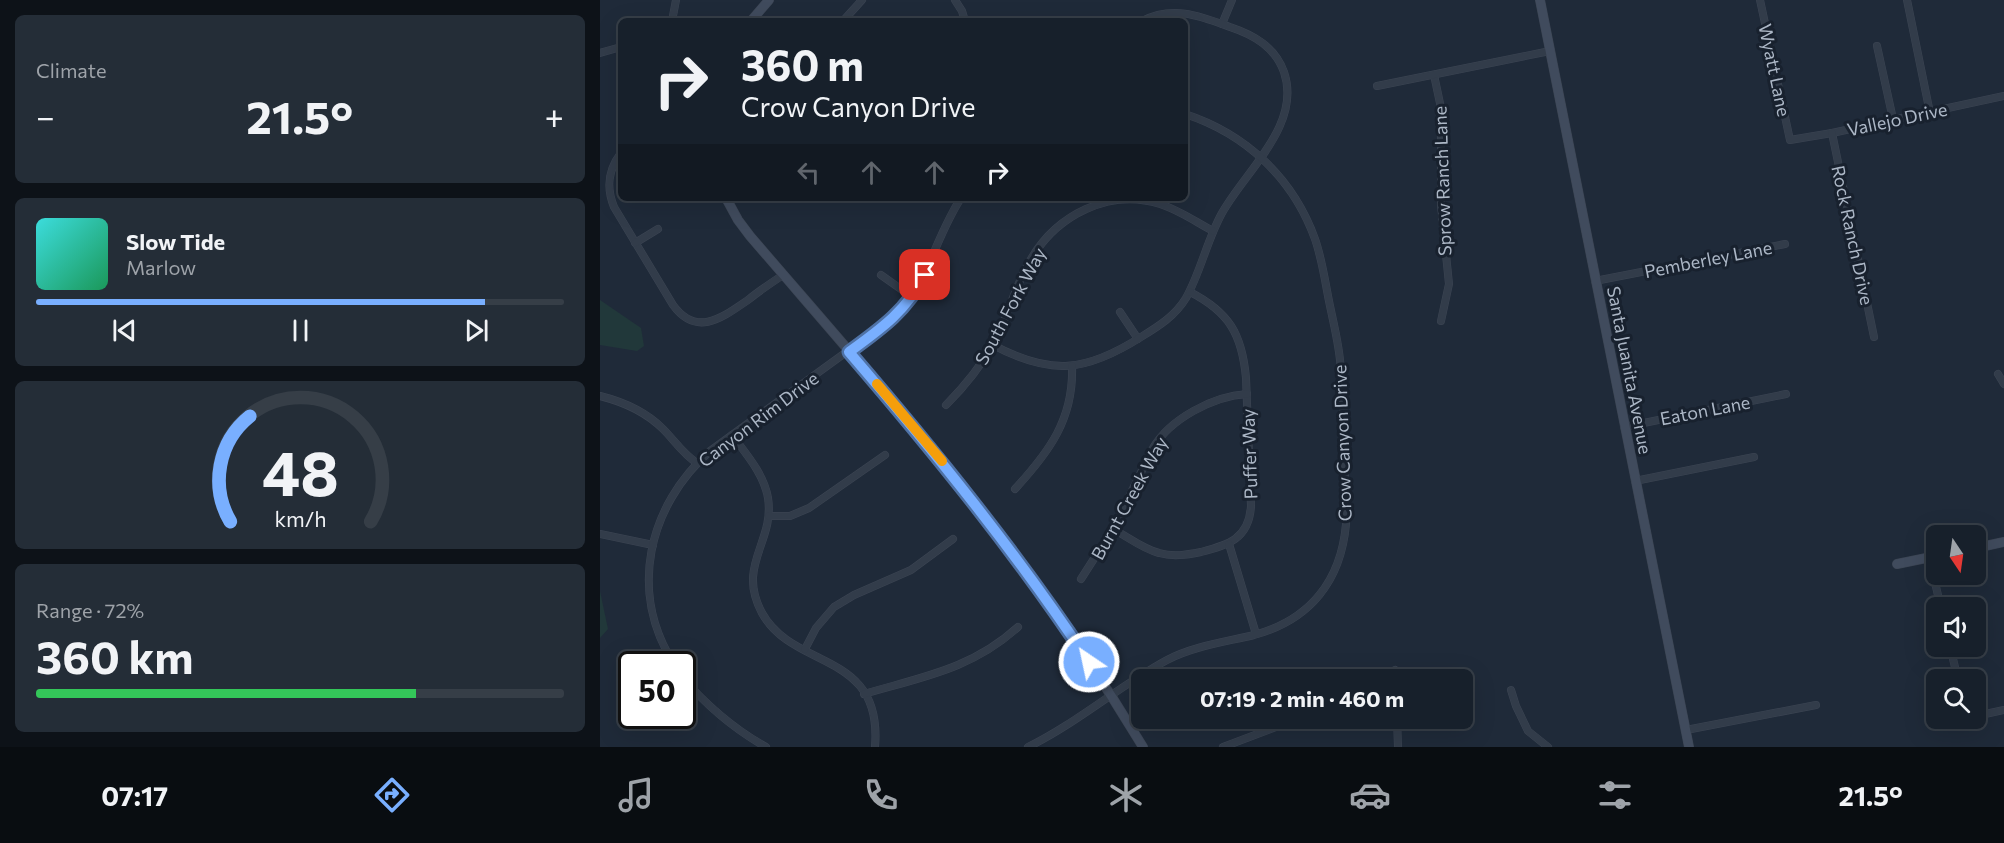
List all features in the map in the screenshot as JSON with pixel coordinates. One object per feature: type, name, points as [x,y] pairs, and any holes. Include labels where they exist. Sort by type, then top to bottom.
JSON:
[{"type":"street","points":[[673,18],[676,0]]},
{"type":"street","points":[[754,18],[769,0]]},
{"type":"street","points":[[846,18],[862,0]]},
{"type":"street","points":[[955,0],[964,18]]},
{"type":"street","points":[[1222,24],[1232,0]]},
{"type":"street","name":"Santa Juanita Avenue","points":[[1540,0],[1689,747]]},
{"type":"street","name":"Wyatt Lane","points":[[1760,0],[1790,140]]},
{"type":"street","points":[[1907,0],[1930,113]]},
{"type":"street","points":[[993,345],[1011,355],[1034,363],[1072,366],[1107,357],[1172,316],[1190,292],[1213,231],[1231,199],[1279,130],[1285,117],[1288,95],[1284,74],[1274,55],[1259,40],[1222,24],[1181,12],[1160,14],[1150,18]]},
{"type":"street","points":[[1877,46],[1893,119]]},
{"type":"street","points":[[600,53],[618,48]]},
{"type":"street","points":[[1377,86],[1550,51]]},
{"type":"street","name":"Sprow Ranch Lane","points":[[1434,75],[1441,108],[1441,205],[1449,284],[1441,321]]},
{"type":"street","name":"Vallejo Drive","points":[[1790,140],[2004,96]]},
{"type":"street","name":"Crow Canyon Drive","points":[[1111,695],[1177,656],[1270,630],[1292,620],[1319,596],[1331,579],[1340,560],[1344,542],[1346,524],[1340,361],[1322,261],[1309,222],[1284,181],[1260,156],[1229,134],[1188,115]]},
{"type":"street","name":"Rock Ranch Drive","points":[[1832,133],[1874,337]]},
{"type":"street","points":[[618,158],[609,177],[609,192],[614,207],[677,310],[685,317],[707,322],[723,317],[783,274]]},
{"type":"street","points":[[728,201],[738,220],[943,463],[1003,539],[1065,626],[1143,747]]},
{"type":"street","points":[[849,352],[891,321],[912,297],[925,275],[943,229],[959,201]]},
{"type":"street","name":"South Fork Way","points":[[946,405],[975,373],[993,345],[1024,271],[1034,254],[1057,227],[1081,211],[1113,201]]},
{"type":"street","name":"South Fork Way","points":[[1150,201],[1171,208],[1213,231]]},
{"type":"street","points":[[635,243],[658,229]]},
{"type":"street","name":"Pemberley Lane","points":[[1595,281],[1785,244]]},
{"type":"street","points":[[881,275],[912,297]]},
{"type":"street","name":"Puffer Way","points":[[1190,292],[1214,305],[1224,315],[1232,326],[1244,358],[1251,512],[1245,528],[1229,544]]},
{"type":"street","points":[[1120,312],[1138,339]]},
{"type":"street","name":"Canyon Rim Drive","points":[[667,651],[652,610],[649,577],[653,545],[666,507],[697,463],[732,435],[849,352]]},
{"type":"street","points":[[1015,489],[1047,452],[1064,420],[1071,391],[1072,366]]},
{"type":"street","points":[[1998,374],[2004,384]]},
{"type":"street","name":"Burnt Creek Way","points":[[1081,579],[1113,529],[1153,448],[1166,432],[1186,417],[1219,399],[1247,394]]},
{"type":"street","name":"Eaton Lane","points":[[1624,427],[1786,394]]},
{"type":"street","points":[[600,396],[624,403],[647,416],[661,427],[681,451],[697,463]]},
{"type":"street","points":[[732,435],[761,476],[768,496],[769,516],[753,566],[755,597],[763,616],[777,632],[789,641],[846,672],[870,705],[875,722],[875,747]]},
{"type":"street","points":[[769,516],[783,517],[803,511],[885,455]]},
{"type":"street","points":[[1635,481],[1754,457]]},
{"type":"street","points":[[1113,529],[1146,548],[1166,555],[1188,555],[1229,544],[1256,634]]},
{"type":"street","points":[[600,534],[653,545]]},
{"type":"street","points":[[805,649],[816,628],[834,607],[854,595],[911,570],[953,539]]},
{"type":"street","points":[[1986,546],[2004,542]]},
{"type":"street","points":[[1897,564],[1926,558]]},
{"type":"street","points":[[864,694],[959,666],[993,648],[1018,627]]},
{"type":"street","points":[[1511,690],[1528,731],[1548,747]]},
{"type":"street","points":[[696,692],[724,719],[766,747]]},
{"type":"street","points":[[1028,747],[1111,695]]},
{"type":"street","points":[[1686,730],[1816,705]]},
{"type":"street","points":[[1986,714],[2004,710]]},
{"type":"street","points":[[1223,747],[1271,729]]},
{"type":"street","points":[[1397,729],[1398,747]]},
{"type":"green space","points":[[600,300],[641,328],[644,346],[637,351],[600,345]]},
{"type":"green space","points":[[600,591],[608,629],[600,638]]},
{"type":"slow traffic","points":[[877,384],[942,461]]},
{"type":"route","points":[[925,275],[906,306],[886,325],[849,352],[950,471],[1003,539],[1041,590],[1089,662]]}]
